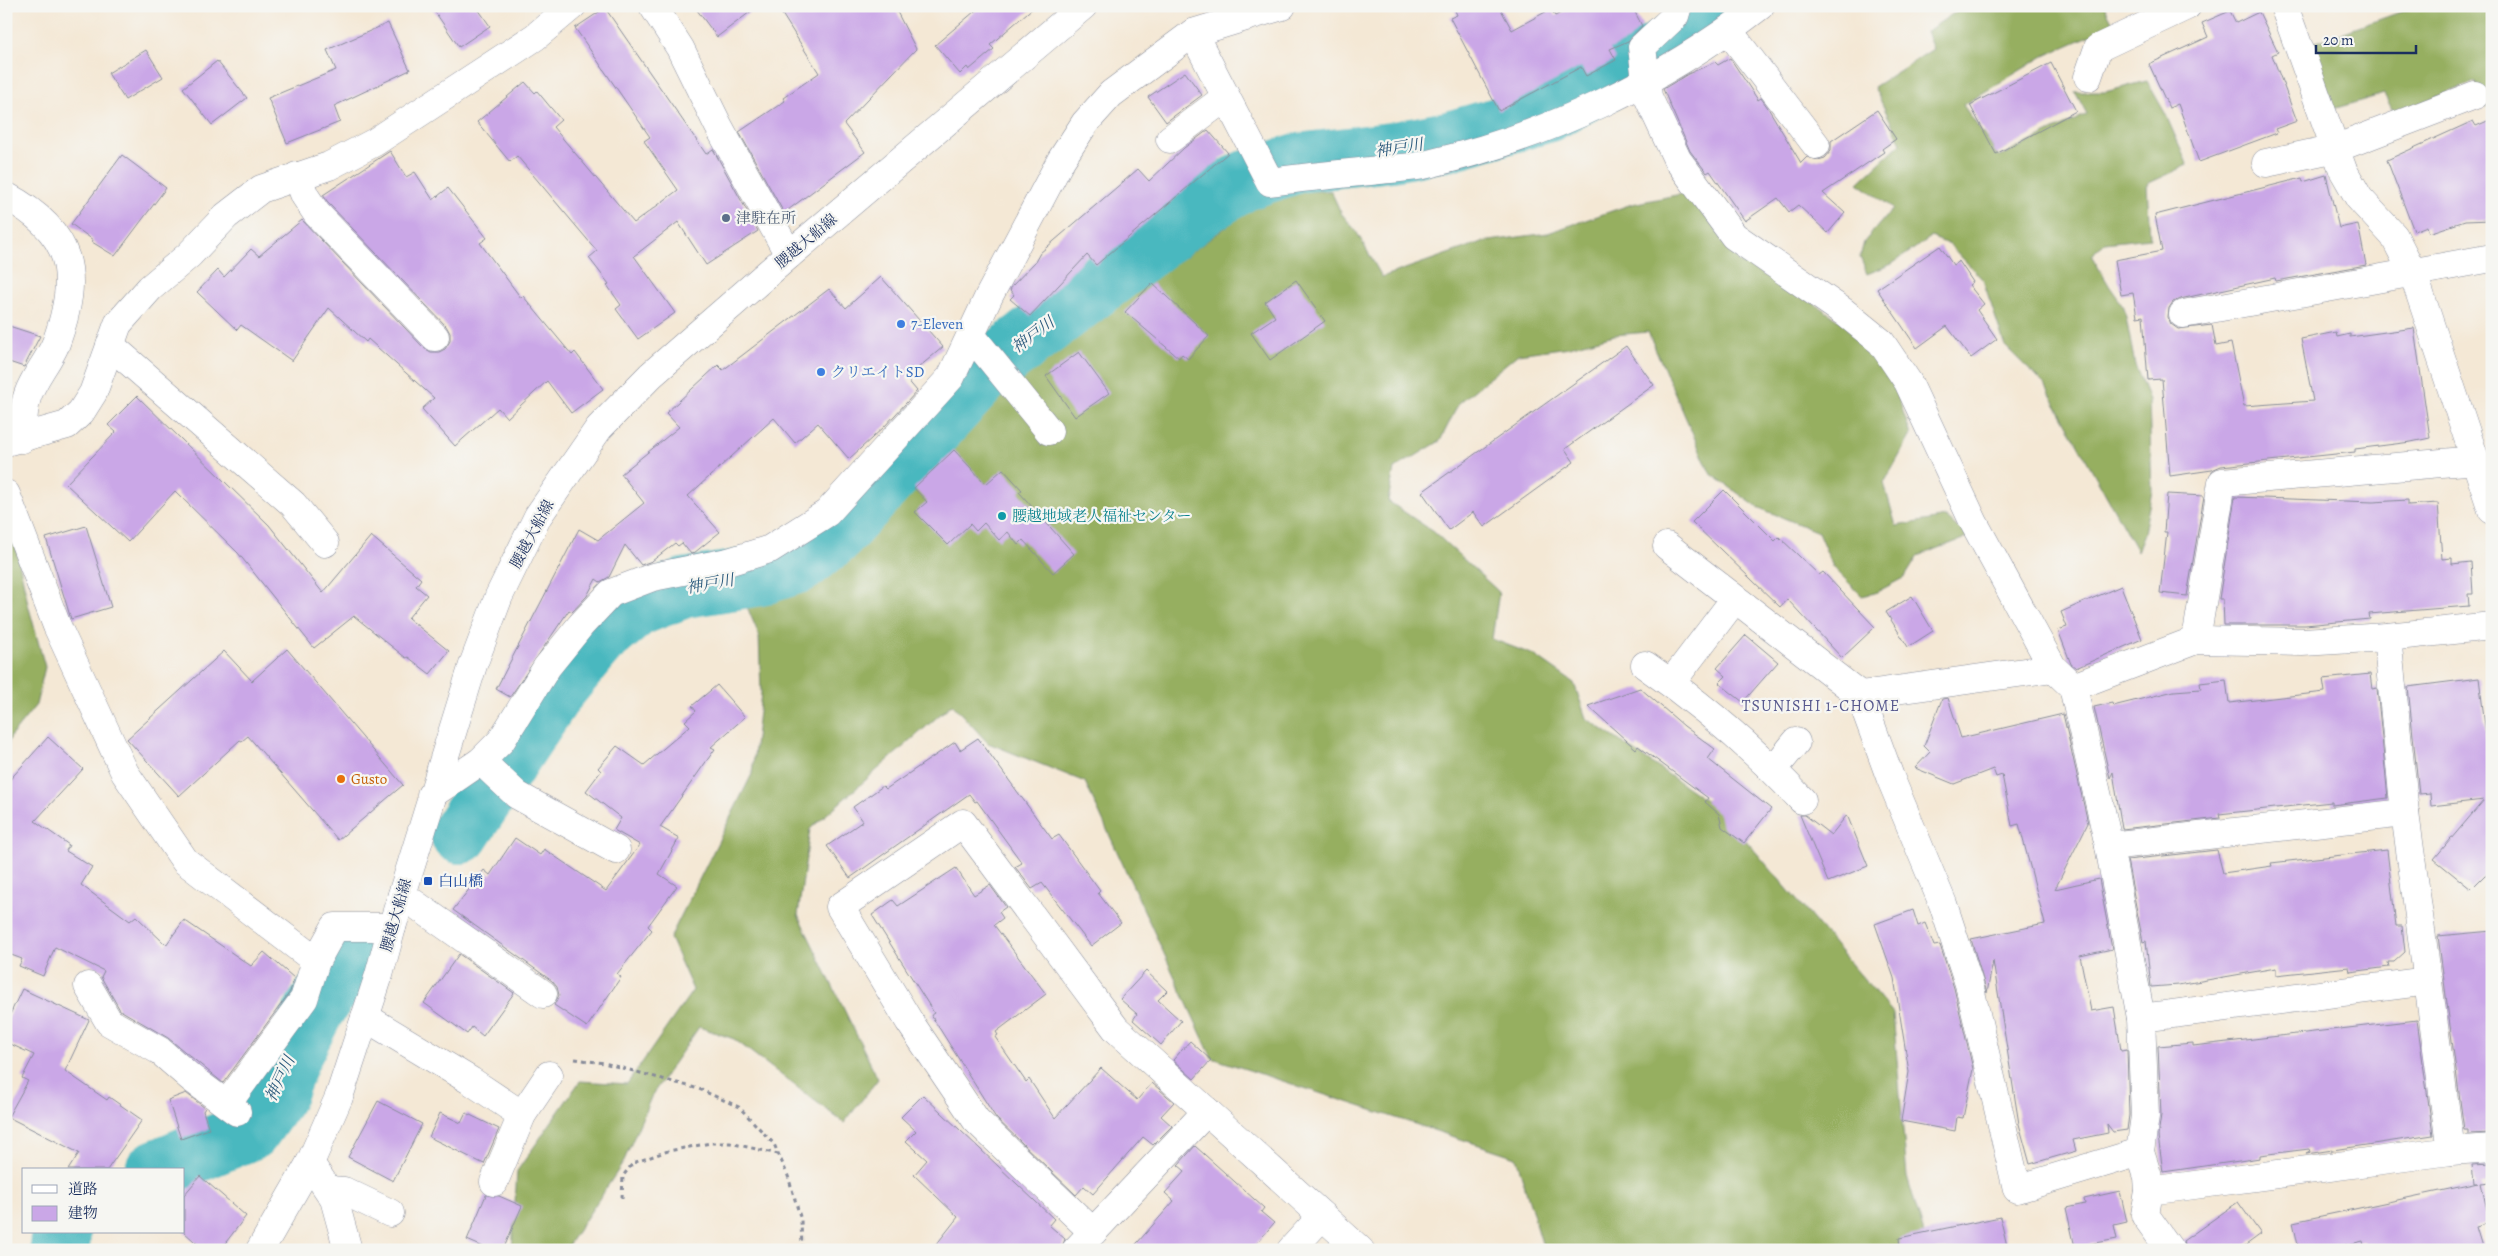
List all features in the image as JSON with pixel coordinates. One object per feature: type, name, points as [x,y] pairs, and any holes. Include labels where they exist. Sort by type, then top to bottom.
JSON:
[{"type":"street","points":[[14,440],[67,425],[81,412],[93,393],[118,324],[150,288],[189,254],[226,216],[261,189],[329,166],[375,142],[535,37],[572,6]]},
{"type":"street","points":[[653,6],[680,48],[718,125],[789,255]]},
{"type":"street","name":"腰越大船線","points":[[260,1250],[310,1163],[339,1097],[365,1017],[431,795],[473,665],[499,596],[538,516],[599,428],[651,375],[789,255],[1083,6]]},
{"type":"street","points":[[431,795],[485,765],[547,667],[581,625],[611,594],[653,576],[728,562],[770,549],[827,513],[951,377],[978,344],[1061,160],[1085,124],[1111,94],[1194,33],[1282,6]]},
{"type":"street","points":[[1678,6],[1675,16],[1642,47],[1648,97],[1677,159],[1734,236],[1844,312],[1881,342],[1908,382],[1974,522],[2053,668],[2073,687],[2109,846],[2141,1018],[2145,1072],[2145,1116],[2140,1152],[2148,1178],[2149,1191],[2145,1215],[2170,1250]]},
{"type":"street","points":[[1194,33],[1264,171],[1426,165],[1490,147],[1590,110],[1728,30],[1760,6]]},
{"type":"street","points":[[2088,77],[2098,48],[2187,6]]},
{"type":"street","points":[[2284,6],[2337,148],[2343,170],[2359,198],[2394,236],[2413,274],[2492,510]]},
{"type":"street","points":[[1728,30],[1816,145]]},
{"type":"street","points":[[2266,163],[2337,148],[2475,95]]},
{"type":"street","points":[[1170,138],[1226,97]]},
{"type":"street","points":[[297,176],[305,196],[316,214],[435,337]]},
{"type":"street","points":[[6,196],[34,214],[60,241],[66,254],[70,281],[56,343],[26,400],[14,440]]},
{"type":"street","points":[[2183,314],[2413,274],[2492,258]]},
{"type":"street","points":[[978,344],[1050,431]]},
{"type":"street","points":[[110,345],[293,504],[325,543]]},
{"type":"street","points":[[2196,640],[2222,482],[2476,460]]},
{"type":"street","points":[[6,494],[57,626],[125,773],[185,862],[316,961]]},
{"type":"street","points":[[1666,546],[1860,695],[1890,777],[1943,904],[1970,984],[2017,1189],[2140,1152]]},
{"type":"street","points":[[1671,684],[1734,600]]},
{"type":"street","points":[[2073,687],[2196,640],[2302,642],[2387,637],[2492,626]]},
{"type":"street","points":[[2387,637],[2405,813],[2451,1151]]},
{"type":"street","points":[[1645,665],[1671,684],[1774,770],[1802,800]]},
{"type":"street","points":[[1860,695],[2053,668]]},
{"type":"street","points":[[1774,770],[1796,742]]},
{"type":"street","points":[[485,765],[517,795],[616,850]]},
{"type":"street","points":[[2109,846],[2405,813]]},
{"type":"street","points":[[1207,1111],[1085,1241],[976,1120],[909,1021],[840,907],[963,823],[1116,1029],[1207,1111],[1360,1250]]},
{"type":"street","points":[[402,895],[543,994]]},
{"type":"street","points":[[88,986],[109,1022],[160,1051],[191,1078],[232,1108],[304,999],[316,961],[335,927],[392,927]]},
{"type":"street","points":[[2141,1018],[2428,981]]},
{"type":"street","points":[[365,1017],[471,1081],[522,1116]]},
{"type":"street","points":[[494,1182],[522,1116],[549,1075]]},
{"type":"street","points":[[2149,1191],[2451,1151],[2492,1148]]},
{"type":"street","points":[[310,1163],[334,1199],[348,1250]]},
{"type":"street","points":[[329,1190],[344,1191],[390,1213]]},
{"type":"street","points":[[1291,1250],[1322,1216]]},
{"type":"path","points":[[549,1075],[577,1057],[604,1062],[699,1089],[739,1107],[774,1144],[779,1154],[801,1220],[802,1250]]},
{"type":"path","points":[[622,1198],[623,1176],[633,1163],[668,1151],[711,1143],[730,1143],[779,1154]]},
{"type":"green space","points":[[1964,6],[2104,6],[2114,25],[2044,56],[1963,105],[1999,157],[2087,114],[2075,92],[2105,92],[2147,81],[2165,113],[2188,165],[2147,184],[2150,238],[2105,243],[2091,255],[2124,307],[2135,365],[2149,400],[2152,491],[2144,533],[2137,551],[2045,385],[2005,346],[1983,280],[1950,245],[1931,237],[1892,264],[1867,274],[1860,257],[1864,242],[1893,208],[1858,183],[1901,143],[1874,87],[1933,49],[1926,32]]},
{"type":"green space","points":[[2417,6],[2492,6],[2492,108],[2486,106],[2475,82],[2394,113],[2384,94],[2333,109],[2311,44]]},
{"type":"green space","points":[[1303,191],[1331,191],[1341,213],[1356,231],[1382,277],[1482,242],[1548,233],[1632,204],[1691,192],[1739,262],[1795,291],[1871,341],[1896,391],[1911,435],[1884,483],[1896,526],[1946,517],[1968,537],[1918,556],[1905,577],[1875,593],[1862,596],[1833,567],[1818,532],[1757,507],[1710,473],[1648,332],[1614,335],[1569,347],[1518,354],[1459,403],[1440,441],[1394,469],[1388,501],[1434,532],[1499,592],[1492,639],[1534,655],[1574,683],[1586,718],[1720,810],[1893,1013],[1907,1176],[1929,1250],[1544,1250],[1516,1157],[1212,1058],[1085,782],[988,743],[952,704],[810,829],[798,915],[878,1079],[844,1123],[734,1039],[699,1027],[652,1095],[623,1163],[565,1250],[512,1250],[517,1171],[580,1081],[627,1084],[693,990],[670,938],[752,774],[761,693],[759,635],[745,602],[780,588],[849,539],[934,455],[987,391],[1027,353],[1178,262],[1263,200]]},
{"type":"green space","points":[[6,501],[28,604],[45,667],[36,705],[11,736],[6,748]]},
{"type":"building","points":[[431,6],[476,6],[490,26],[459,47]]},
{"type":"building","points":[[694,6],[758,6],[717,37]]},
{"type":"building","points":[[777,6],[894,6],[916,49],[844,124],[865,152],[784,213],[739,132],[785,101],[783,98],[819,73]]},
{"type":"building","points":[[981,6],[1035,6],[990,45],[994,49],[969,70],[967,67],[960,74],[935,45]]},
{"type":"building","points":[[1453,6],[1499,6],[1512,30],[1551,9],[1555,16],[1574,6],[1632,6],[1642,26],[1628,41],[1610,49],[1616,60],[1586,76],[1581,67],[1499,111],[1450,18],[1457,15]]},
{"type":"building","points":[[605,8],[706,154],[713,149],[758,231],[706,265],[678,222],[634,256],[675,313],[638,339],[616,309],[621,305],[607,285],[609,284],[589,258],[597,251],[517,156],[510,162],[477,122],[525,82],[535,93],[537,91],[561,120],[553,127],[634,223],[678,190],[644,141],[650,137],[575,28]]},
{"type":"building","points":[[2230,11],[2236,23],[2259,12],[2278,52],[2272,55],[2297,121],[2275,129],[2277,133],[2199,162],[2178,104],[2169,108],[2149,64],[2208,37],[2202,23]]},
{"type":"building","points":[[388,23],[410,70],[334,106],[340,122],[287,143],[268,98],[336,70],[327,50]]},
{"type":"building","points":[[146,50],[163,77],[125,100],[108,73]]},
{"type":"building","points":[[1730,58],[1758,100],[1761,98],[1768,108],[1801,163],[1807,157],[1818,160],[1825,158],[1831,151],[1831,141],[1877,110],[1896,139],[1882,149],[1884,152],[1823,193],[1845,213],[1828,233],[1798,205],[1789,212],[1778,198],[1745,221],[1710,171],[1707,173],[1690,151],[1663,89],[1688,74],[1715,62],[1718,65]]},
{"type":"building","points":[[217,61],[247,98],[212,125],[183,88]]},
{"type":"building","points":[[2051,63],[2076,111],[1996,154],[1970,105]]},
{"type":"building","points":[[1185,72],[1202,95],[1166,122],[1148,97]]},
{"type":"building","points":[[2492,119],[2492,220],[2465,221],[2429,233],[2427,226],[2414,231],[2387,160],[2473,121],[2476,126]]},
{"type":"building","points":[[1208,130],[1228,153],[1096,265],[1087,255],[1030,316],[1010,299],[1014,295],[1010,290],[1012,286],[1035,262],[1040,253],[1138,169],[1149,181],[1184,148]]},
{"type":"building","points":[[390,151],[406,177],[415,172],[433,200],[448,188],[487,238],[480,243],[521,298],[523,296],[572,355],[575,352],[603,389],[571,413],[547,381],[507,418],[498,408],[455,446],[422,409],[434,398],[368,339],[366,342],[329,308],[292,361],[241,325],[237,330],[197,292],[218,270],[224,277],[251,249],[259,256],[302,220],[424,348],[431,352],[439,352],[445,349],[450,341],[450,333],[446,326],[329,204],[323,195]]},
{"type":"building","points":[[122,155],[166,188],[115,256],[92,242],[93,240],[71,224]]},
{"type":"building","points":[[2326,175],[2339,228],[2358,224],[2366,265],[2276,281],[2275,278],[2180,299],[2173,302],[2169,308],[2168,317],[2171,324],[2178,329],[2212,325],[2216,346],[2231,343],[2244,406],[2313,401],[2301,339],[2336,332],[2337,337],[2350,334],[2350,337],[2414,328],[2430,438],[2355,449],[2355,452],[2221,466],[2212,470],[2170,476],[2162,379],[2148,380],[2143,316],[2137,317],[2133,293],[2121,295],[2115,260],[2162,251],[2155,215],[2302,178],[2303,182]]},
{"type":"building","points":[[1940,246],[1953,265],[1959,261],[1973,282],[1969,285],[1984,304],[1977,310],[1997,339],[1971,358],[1947,326],[1917,348],[1877,289]]},
{"type":"building","points":[[881,277],[943,347],[906,378],[917,391],[884,427],[849,459],[818,423],[795,443],[774,418],[688,496],[720,532],[694,553],[691,554],[682,543],[678,546],[675,543],[652,561],[641,565],[625,545],[609,577],[600,582],[596,579],[587,596],[572,612],[569,610],[510,697],[496,689],[579,529],[598,540],[644,503],[621,474],[679,427],[666,413],[718,365],[723,370],[829,289],[846,308]]},
{"type":"building","points":[[1296,280],[1325,321],[1270,360],[1251,333],[1275,317],[1265,302]]},
{"type":"building","points":[[1152,283],[1209,336],[1188,359],[1182,354],[1179,358],[1125,312]]},
{"type":"building","points":[[6,325],[40,336],[24,367],[6,361]]},
{"type":"building","points":[[1626,346],[1654,385],[1565,449],[1574,462],[1484,527],[1473,512],[1449,530],[1422,492]]},
{"type":"building","points":[[1079,352],[1109,393],[1075,417],[1046,376]]},
{"type":"building","points":[[137,396],[269,525],[323,593],[371,536],[421,579],[416,586],[427,595],[408,618],[449,651],[430,674],[408,657],[406,658],[354,616],[314,648],[238,553],[175,491],[128,542],[66,484],[116,432],[108,425]]},
{"type":"building","points":[[954,450],[986,484],[1003,469],[1022,490],[1019,492],[1074,554],[1053,573],[1023,540],[1018,545],[1008,532],[999,540],[984,523],[976,531],[970,524],[948,545],[915,512],[927,502],[914,488]]},
{"type":"building","points":[[1724,490],[1775,541],[1779,537],[1819,575],[1823,572],[1875,627],[1842,658],[1787,599],[1780,607],[1692,522]]},
{"type":"building","points":[[2167,494],[2204,496],[2187,596],[2160,593],[2167,532],[2164,532]]},
{"type":"building","points":[[2235,497],[2373,502],[2408,500],[2408,505],[2438,503],[2442,559],[2452,558],[2452,564],[2471,562],[2473,594],[2468,594],[2469,606],[2369,614],[2370,619],[2305,625],[2224,625],[2223,599],[2219,599]]},
{"type":"building","points":[[86,526],[111,607],[71,619],[46,538]]},
{"type":"building","points":[[2121,586],[2142,639],[2076,668],[2071,664],[2058,630],[2067,627],[2061,612]]},
{"type":"building","points":[[1912,596],[1933,631],[1908,647],[1886,612]]},
{"type":"building","points":[[1746,635],[1778,662],[1743,702],[1719,683],[1726,676],[1717,668]]},
{"type":"building","points":[[287,649],[403,785],[338,840],[248,736],[242,741],[240,740],[179,796],[127,739],[224,651],[252,681]]},
{"type":"building","points":[[2370,674],[2372,689],[2377,688],[2388,798],[2332,805],[2332,802],[2219,814],[2220,818],[2122,829],[2113,772],[2110,778],[2094,707],[2112,703],[2113,706],[2174,691],[2201,689],[2200,683],[2226,680],[2229,703],[2325,692],[2323,679]]},
{"type":"building","points":[[2479,678],[2488,749],[2492,749],[2492,874],[2485,875],[2471,889],[2434,859],[2484,800],[2431,806],[2430,793],[2419,794],[2408,687]]},
{"type":"building","points":[[717,685],[745,717],[711,747],[715,749],[660,827],[679,838],[659,874],[677,886],[648,926],[652,930],[617,974],[621,977],[587,1027],[554,1005],[559,995],[557,987],[552,981],[453,910],[484,870],[490,875],[515,838],[540,855],[544,849],[606,891],[640,845],[614,830],[621,818],[586,791],[601,771],[598,768],[617,746],[644,765],[690,726],[685,721],[696,711],[692,706]]},
{"type":"building","points":[[1640,688],[1684,726],[1715,749],[1708,759],[1771,809],[1744,843],[1722,827],[1719,814],[1705,802],[1708,798],[1638,746],[1636,749],[1588,706]]},
{"type":"building","points":[[1948,698],[1961,738],[2063,714],[2088,823],[2055,889],[2099,879],[2112,949],[2080,956],[2091,1011],[2114,1007],[2121,1050],[2127,1049],[2129,1115],[2127,1130],[2113,1132],[2107,1124],[2108,1133],[2073,1140],[2076,1151],[2030,1164],[2019,1124],[1993,961],[1987,993],[1971,939],[2045,924],[2019,824],[2012,826],[2002,775],[1996,777],[1993,769],[1954,784],[1915,768],[1930,752],[1924,746],[1942,699]]},
{"type":"building","points":[[48,737],[83,769],[35,821],[69,845],[66,851],[92,867],[81,885],[130,921],[136,916],[166,945],[184,920],[251,966],[264,952],[294,978],[290,992],[223,1083],[168,1038],[120,1010],[101,977],[104,971],[55,947],[43,976],[19,966],[22,959],[6,953],[6,784]]},
{"type":"building","points":[[978,738],[1052,839],[1059,835],[1100,891],[1098,893],[1121,923],[1091,946],[1042,883],[1032,889],[1015,867],[1022,863],[977,801],[975,802],[969,794],[850,878],[827,846],[863,821],[853,807],[883,786],[886,789],[955,742],[960,750]]},
{"type":"building","points":[[1800,815],[1805,815],[1831,835],[1847,815],[1868,866],[1828,882]]},
{"type":"building","points":[[2217,850],[2223,873],[2272,866],[2271,863],[2387,850],[2396,926],[2402,926],[2405,952],[2394,962],[2388,962],[2389,967],[2350,972],[2349,967],[2276,975],[2276,968],[2178,985],[2151,987],[2146,941],[2143,942],[2127,860]]},
{"type":"building","points":[[956,868],[974,895],[990,885],[1006,907],[999,912],[1003,918],[994,925],[1046,994],[996,1032],[998,1035],[995,1037],[1026,1082],[1029,1079],[1055,1118],[1101,1068],[1137,1100],[1152,1083],[1174,1102],[1161,1116],[1172,1126],[1153,1145],[1143,1137],[1093,1194],[1084,1186],[1076,1195],[996,1118],[931,1015],[934,1013],[872,915],[893,900],[898,906]]},
{"type":"building","points":[[1913,910],[1918,926],[1925,923],[1934,946],[1940,945],[1954,988],[1973,1069],[1963,1118],[1957,1117],[1955,1131],[1901,1121],[1909,1072],[1894,978],[1875,924]]},
{"type":"building","points":[[2492,931],[2492,1133],[2468,1134],[2468,1130],[2464,1130],[2438,936]]},
{"type":"building","points":[[459,954],[514,993],[483,1036],[472,1027],[467,1034],[424,1003]]},
{"type":"building","points":[[1146,971],[1167,991],[1158,1000],[1181,1021],[1161,1045],[1133,1020],[1137,1014],[1120,999]]},
{"type":"building","points":[[22,989],[89,1020],[65,1071],[107,1100],[109,1097],[142,1120],[108,1168],[69,1168],[79,1153],[8,1117],[28,1081],[22,1078],[34,1055],[6,1042],[6,1023]]},
{"type":"building","points":[[2417,1020],[2433,1135],[2306,1154],[2310,1152],[2309,1149],[2260,1155],[2260,1158],[2163,1172],[2158,1136],[2161,1115],[2158,1046],[2193,1043],[2193,1046]]},
{"type":"building","points":[[1190,1041],[1211,1060],[1194,1079],[1173,1060]]},
{"type":"building","points":[[186,1093],[205,1108],[203,1111],[209,1129],[181,1139],[168,1100]]},
{"type":"building","points":[[923,1095],[1054,1219],[1049,1225],[1065,1239],[1061,1250],[932,1250],[958,1217],[914,1175],[927,1160],[906,1141],[916,1131],[901,1117]]},
{"type":"building","points":[[378,1101],[422,1124],[393,1181],[348,1157]]},
{"type":"building","points":[[440,1113],[461,1123],[466,1113],[499,1129],[484,1164],[429,1137]]},
{"type":"building","points":[[1195,1146],[1264,1208],[1261,1212],[1274,1223],[1251,1250],[1131,1250],[1174,1201],[1165,1193],[1185,1171],[1178,1165]]},
{"type":"building","points":[[2492,1164],[2492,1182],[2481,1183],[2490,1223],[2476,1227],[2483,1250],[2365,1250],[2363,1241],[2325,1250],[2299,1250],[2293,1222],[2478,1183],[2474,1183],[2472,1165]]},
{"type":"building","points":[[200,1176],[246,1216],[220,1250],[204,1250],[185,1233],[185,1194]]},
{"type":"building","points":[[2120,1191],[2127,1222],[2114,1225],[2117,1239],[2075,1247],[2066,1208],[2085,1204],[2084,1199]]},
{"type":"building","points":[[486,1195],[499,1196],[522,1206],[503,1250],[490,1250],[467,1240]]},
{"type":"building","points":[[2238,1202],[2261,1234],[2239,1250],[2185,1250],[2183,1241]]},
{"type":"building","points":[[2000,1217],[2008,1250],[1900,1250],[1899,1238]]},
{"type":"waterway","name":"神戸川","points":[[460,834],[554,692],[598,639],[636,607],[684,588],[760,576],[800,563],[833,537],[987,370],[1203,206],[1244,181],[1298,163],[1391,152],[1449,141],[1546,113],[1693,34],[1732,6]]},
{"type":"waterway","name":"神戸川","points":[[160,1168],[251,1130],[276,1095],[290,1058],[315,1009],[346,964]]},
{"type":"waterway","name":"神戸川","points":[[60,1250],[61,1234]]},
{"type":"place","name":"津駐在所","points":[[726,218]]},
{"type":"place","name":"7-Eleven","points":[[901,324]]},
{"type":"place","name":"クリエイトSD","points":[[821,372]]},
{"type":"place","name":"腰越地域老人福祉センター","points":[[1002,516]]},
{"type":"place","name":"Gusto","points":[[341,779]]},
{"type":"place","name":"白山橋","points":[[428,881]]},
{"type":"district","name":"TSUNISHI 1-CHOME","points":[[1821,706]]}]
